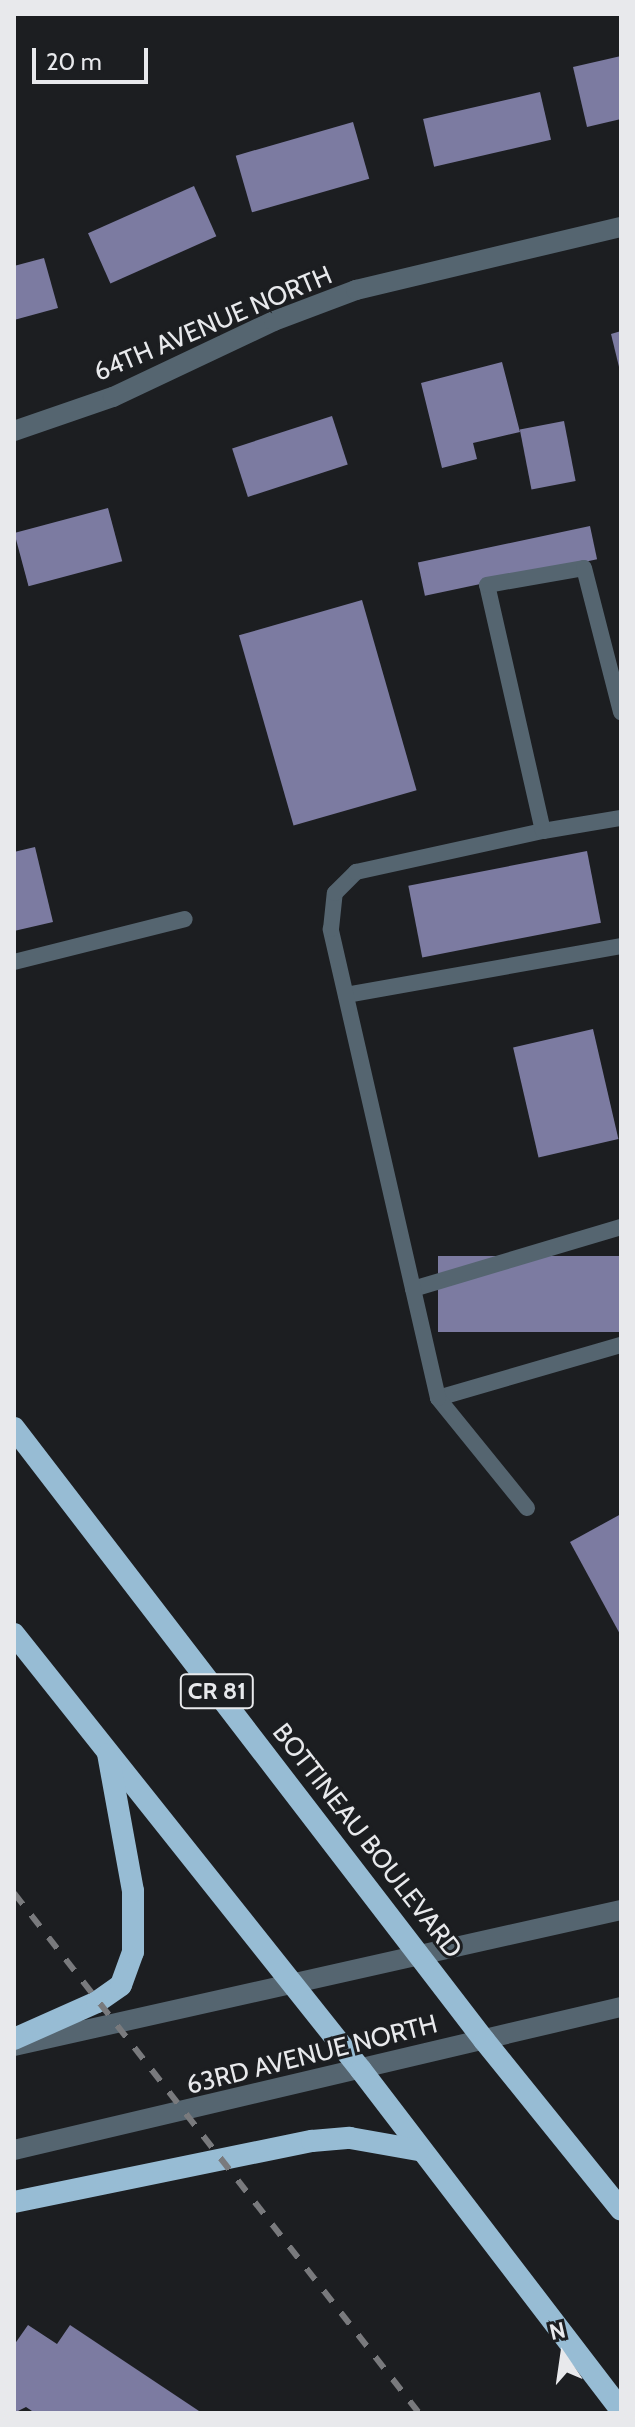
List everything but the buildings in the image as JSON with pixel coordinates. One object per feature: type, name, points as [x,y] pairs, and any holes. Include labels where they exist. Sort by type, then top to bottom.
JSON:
[{"type":"highway","name":"BOTTINEAU BOULEVARD","points":[[14,1428],[484,2040],[621,2210]]},
{"type":"highway","points":[[14,1634],[361,2070],[418,2150],[621,2410]]},
{"type":"highway","points":[[14,2039],[97,2002],[121,1985],[133,1952],[133,1891],[108,1753]]},
{"type":"highway","points":[[14,2202],[312,2141],[350,2138],[418,2150]]},
{"type":"street","name":"64TH AVENUE NORTH","points":[[14,431],[113,397],[274,321],[356,290],[621,227]]},
{"type":"street","points":[[14,2046],[621,1910]]},
{"type":"street","name":"63RD AVENUE NORTH","points":[[14,2150],[621,2007]]},
{"type":"lane","points":[[543,831],[487,585],[584,568],[621,712]]},
{"type":"lane","points":[[527,1508],[438,1398],[331,929],[335,893],[356,872],[543,831],[621,818]]},
{"type":"lane","points":[[14,962],[185,919]]},
{"type":"lane","points":[[346,995],[621,946]]},
{"type":"lane","points":[[413,1289],[621,1227]]},
{"type":"lane","points":[[438,1398],[621,1345]]},
{"type":"railway","points":[[14,1893],[419,2413]]}]
